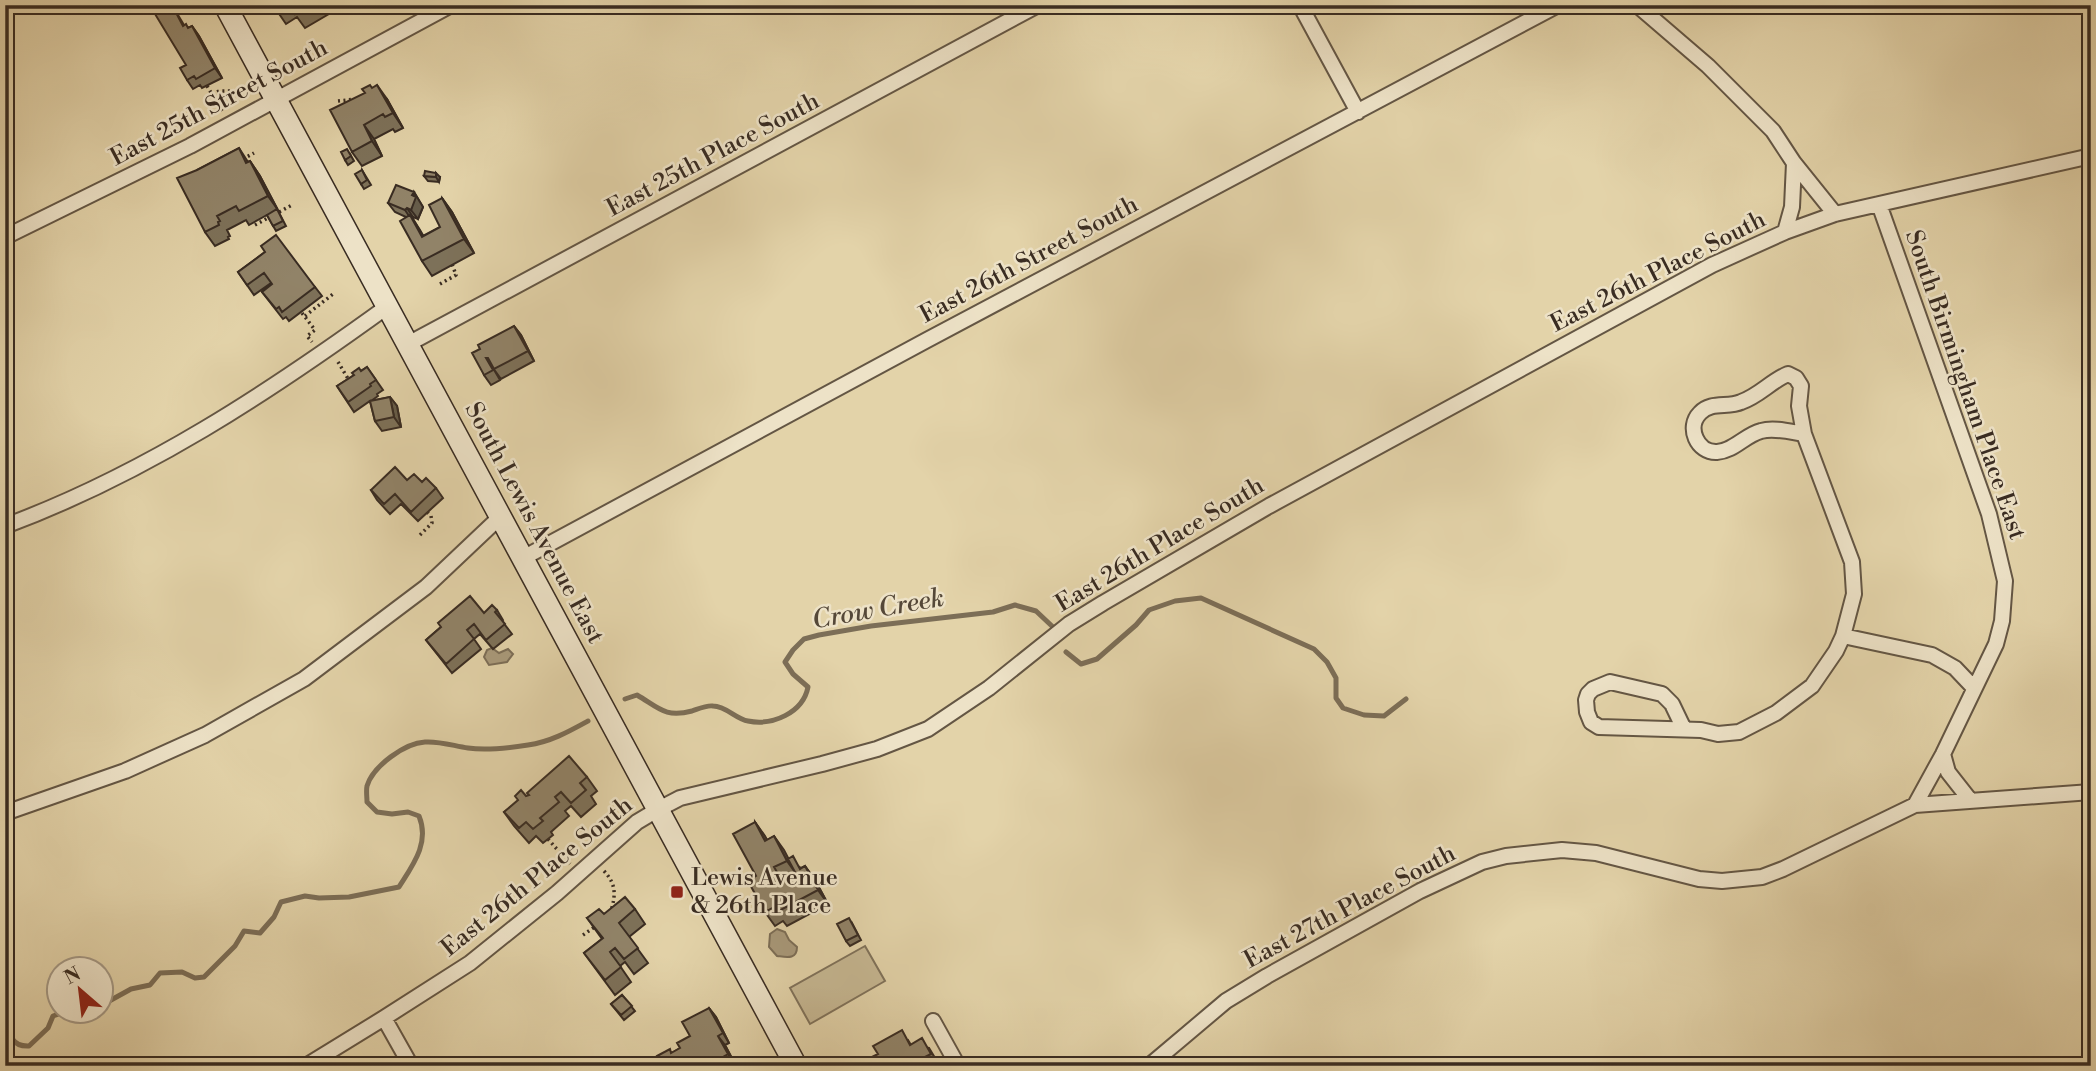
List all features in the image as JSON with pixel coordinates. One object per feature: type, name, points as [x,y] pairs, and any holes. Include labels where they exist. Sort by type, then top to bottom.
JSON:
[{"type":"main road","name":"South Lewis Avenue East","points":[[225,5],[796,1066]]},
{"type":"street","name":"East 25th Street South","points":[[5,237],[230,125],[451,5]]},
{"type":"street","name":"East 25th Place South","points":[[408,344],[1038,5]]},
{"type":"street","points":[[1300,5],[1358,112]]},
{"type":"street","name":"East 26th Street South","points":[[523,558],[1558,5]]},
{"type":"street","points":[[1637,5],[1708,66],[1773,131],[1794,163],[1835,214]]},
{"type":"street","name":"East 26th Place South","points":[[306,1066],[470,963],[579,874],[637,822],[657,810],[680,798],[833,761],[928,729],[989,688],[1069,624],[1269,506],[1712,265],[1785,232],[1835,214],[2091,156]]},
{"type":"street","points":[[1785,232],[1792,207],[1794,163]]},
{"type":"street","name":"South Birmingham Place East","points":[[1879,204],[1989,514],[2005,582],[2002,621],[1996,644],[1915,805]]},
{"type":"street","points":[[5,526],[55,508],[168,451],[243,407],[388,306]]},
{"type":"street","points":[[1684,729],[1672,704],[1662,694],[1610,682],[1593,689],[1586,700],[1591,722],[1598,727],[1684,729],[1731,734],[1740,732],[1776,713],[1812,686],[1843,636],[1854,594],[1852,562],[1804,434],[1799,406],[1801,386],[1796,378],[1788,374],[1777,378],[1766,388],[1740,403],[1715,405],[1706,409],[1699,414],[1694,425],[1694,435],[1699,445],[1707,451],[1716,452],[1728,450],[1760,431],[1804,434]]},
{"type":"street","points":[[6,810],[136,766],[205,734],[303,679],[426,587],[500,517]]},
{"type":"street","points":[[1843,636],[1932,655],[1955,668],[1974,688]]},
{"type":"street","points":[[1943,754],[1948,772],[1970,800]]},
{"type":"street","points":[[1915,805],[2091,792]]},
{"type":"street","name":"East 27th Place South","points":[[1149,1066],[1226,1002],[1267,976],[1420,891],[1482,862],[1506,856],[1562,850],[1596,853],[1699,879],[1742,880],[1762,877],[1783,869],[1915,805]]},
{"type":"street","points":[[384,1018],[411,1066]]},
{"type":"street","points":[[933,1021],[958,1066]]},
{"type":"path","points":[[207,86],[230,125]]},
{"type":"path","points":[[212,94],[230,91]]},
{"type":"path","points":[[338,101],[361,98]]},
{"type":"path","points":[[232,165],[254,153]]},
{"type":"path","points":[[254,225],[292,205]]},
{"type":"path","points":[[440,284],[456,275],[452,264]]},
{"type":"path","points":[[333,294],[303,315],[315,330],[307,336],[325,351],[354,389]]},
{"type":"path","points":[[420,535],[432,523],[427,512]]},
{"type":"path","points":[[548,839],[579,874]]},
{"type":"path","points":[[608,875],[615,887],[615,896],[608,916]]},
{"type":"path","points":[[583,935],[599,924]]},
{"type":"shaded area","points":[[492,648],[499,653],[508,649],[513,654],[507,662],[489,665],[484,657],[487,650]]},
{"type":"shaded area","points":[[777,929],[785,932],[797,947],[793,956],[777,956],[769,947],[770,934]]},
{"type":"shaded area","points":[[865,946],[885,981],[810,1024],[790,988]]},
{"type":"building","points":[[172,5],[183,26],[192,26],[215,68],[196,79],[194,76],[187,80],[180,68],[186,65],[155,14]]},
{"type":"building","points":[[290,5],[310,5],[295,14]]},
{"type":"building","points":[[370,85],[372,88],[377,85],[393,113],[385,117],[383,114],[364,125],[372,141],[352,152],[330,110],[365,93],[362,89]]},
{"type":"building","points":[[239,148],[246,163],[250,161],[268,196],[239,211],[236,206],[217,216],[219,225],[205,232],[177,178]]},
{"type":"building","points":[[347,149],[351,156],[345,160],[341,152]]},
{"type":"building","points":[[362,170],[367,180],[361,184],[355,174]]},
{"type":"building","points":[[425,171],[436,173],[436,177],[424,176]]},
{"type":"building","points":[[396,185],[414,192],[412,195],[416,197],[411,210],[388,203]]},
{"type":"building","points":[[442,198],[464,239],[422,261],[400,221],[410,215],[422,237],[440,227],[429,205]]},
{"type":"building","points":[[277,209],[283,221],[273,226],[267,215]]},
{"type":"building","points":[[276,235],[315,287],[282,312],[279,307],[276,309],[262,292],[272,284],[264,273],[247,285],[238,272],[265,252],[261,246]]},
{"type":"building","points":[[514,326],[528,351],[494,369],[486,358],[493,370],[484,375],[472,353],[480,349],[478,345]]},
{"type":"building","points":[[367,367],[376,380],[348,402],[337,386],[354,375],[352,373],[359,368],[361,371]]},
{"type":"building","points":[[390,397],[394,417],[375,421],[370,401]]},
{"type":"building","points":[[395,467],[407,480],[414,474],[422,482],[426,478],[436,488],[411,512],[395,494],[384,504],[371,490]]},
{"type":"building","points":[[470,596],[484,613],[492,605],[505,624],[486,640],[474,624],[467,630],[474,639],[446,664],[426,640],[441,627],[438,623]]},
{"type":"building","points":[[569,756],[587,777],[580,783],[586,790],[571,803],[561,792],[555,797],[559,802],[540,818],[543,821],[533,829],[526,822],[519,828],[504,812],[518,800],[515,796],[521,790],[526,796],[529,795],[527,793]]},
{"type":"building","points":[[755,822],[765,841],[774,836],[787,861],[774,867],[781,879],[795,872],[788,859],[793,856],[800,869],[805,866],[818,890],[777,912],[774,907],[765,912],[748,881],[756,876],[733,834]]},
{"type":"building","points":[[625,897],[635,909],[619,923],[638,948],[624,959],[615,948],[610,952],[621,967],[605,980],[584,953],[603,938],[587,918],[599,909],[604,914]]},
{"type":"building","points":[[849,918],[858,935],[846,941],[837,924]]},
{"type":"building","points":[[622,995],[632,1006],[621,1015],[611,1004]]},
{"type":"building","points":[[709,1008],[723,1033],[718,1036],[728,1054],[707,1066],[663,1066],[657,1056],[670,1049],[671,1053],[680,1048],[677,1043],[690,1036],[682,1022]]},
{"type":"building","points":[[902,1030],[910,1045],[922,1038],[931,1054],[915,1062],[917,1066],[895,1066],[893,1063],[888,1066],[872,1066],[868,1059],[878,1054],[873,1046]]},
{"type":"waterway","name":"Crow Creek","points":[[1066,652],[1081,664],[1097,659],[1149,610],[1175,601],[1201,598],[1314,649],[1327,662],[1336,678],[1336,698],[1343,708],[1364,715],[1384,716],[1406,699]]},
{"type":"waterway","name":"Crow Creek","points":[[625,699],[637,695],[663,710],[675,713],[708,706],[718,707],[744,720],[767,721],[793,711],[805,696],[808,687],[793,674],[785,662],[804,639],[871,626],[993,612],[1015,605],[1036,611],[1054,628]]},
{"type":"waterway","name":"Crow Creek","points":[[116,997],[131,989],[150,985],[160,973],[182,972],[195,978],[204,977],[235,946],[244,931],[260,933],[274,917],[281,902],[305,896],[349,897],[399,887],[421,845],[422,826],[419,816],[408,812],[377,812],[367,802],[370,778],[399,751],[425,742],[483,749],[536,744],[588,721]]},
{"type":"waterway","name":"Crow Creek","points":[[5,1013],[13,1040],[22,1046],[29,1046],[49,1026]]},
{"type":"place","name":"Lewis Avenue & 26th Place","points":[[677,892]]}]
